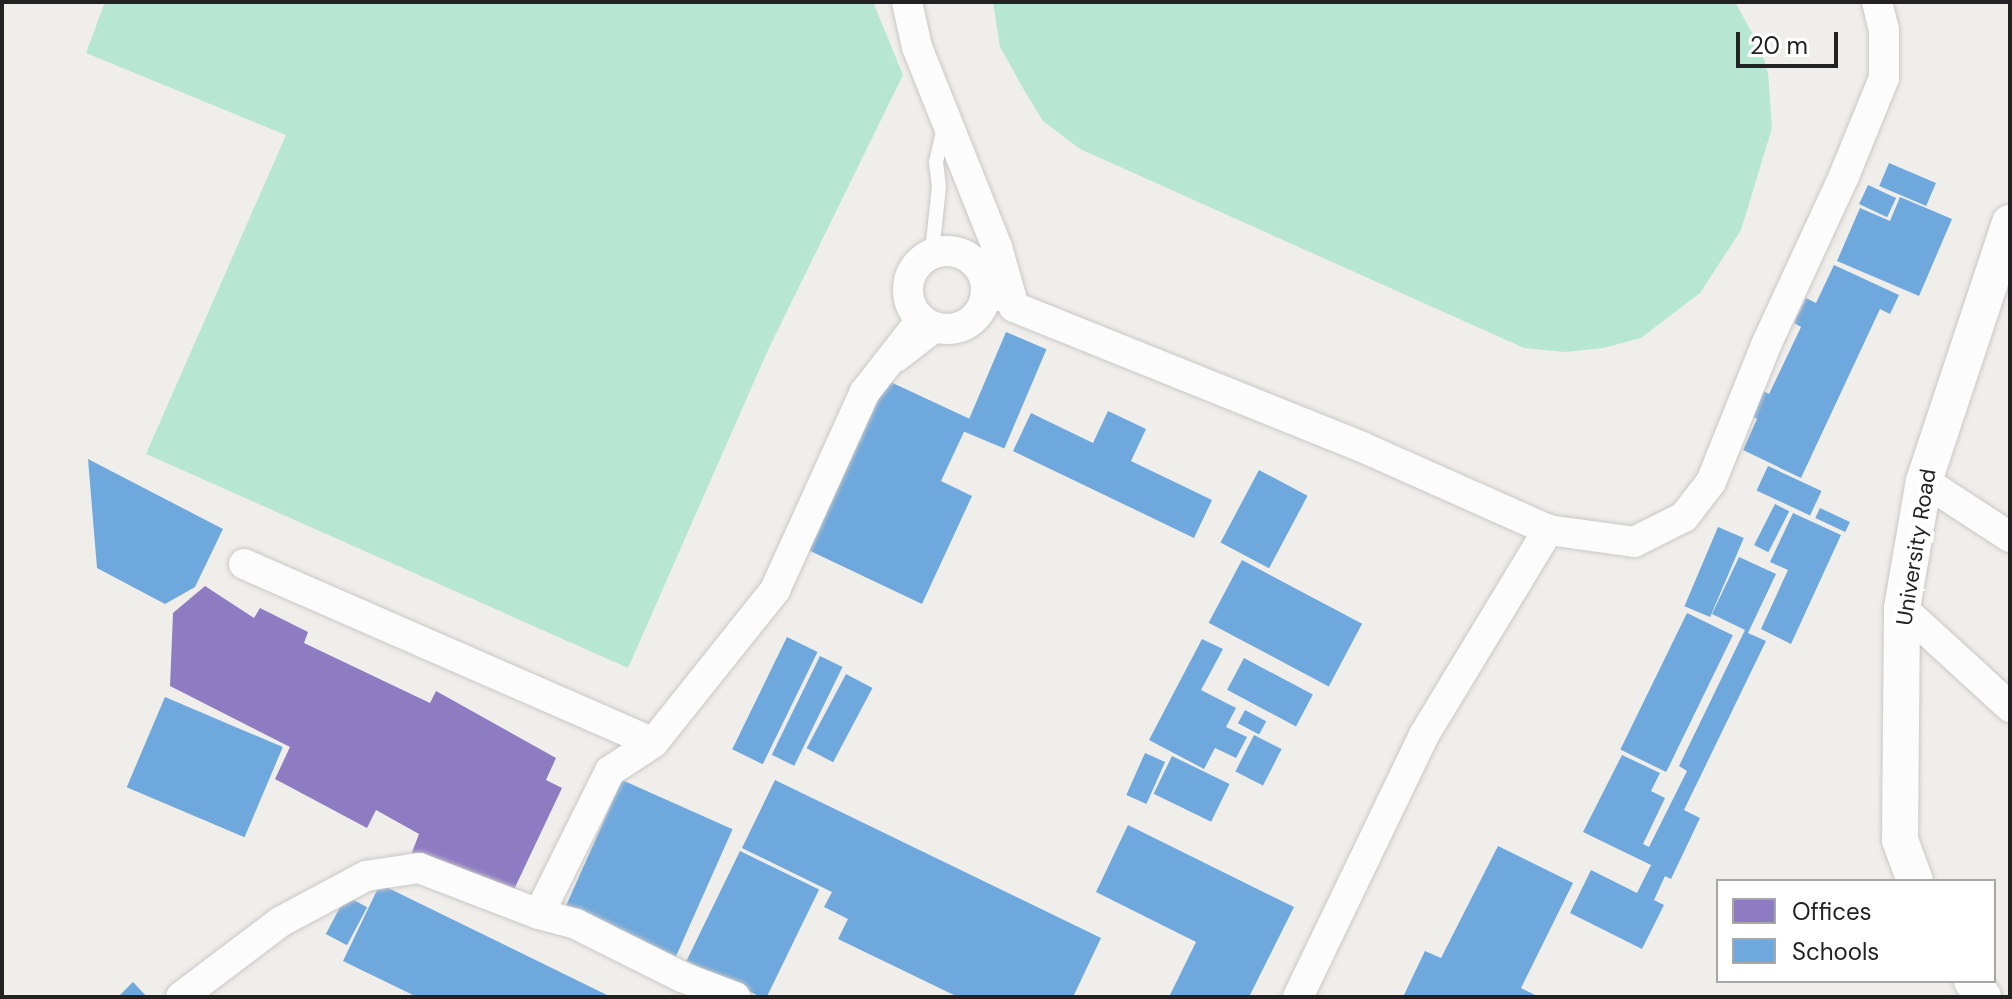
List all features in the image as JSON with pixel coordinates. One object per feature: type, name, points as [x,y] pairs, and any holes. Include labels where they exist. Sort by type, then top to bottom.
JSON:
[{"type":"street","points":[[907,2],[917,47],[997,247],[1014,307],[1362,447],[1548,530],[1634,542],[1684,517],[1711,482],[1766,345],[1844,176],[1884,78],[1884,30],[1877,2]]},
{"type":"street","name":"University Road","points":[[1914,879],[1900,840],[1902,608],[1924,481],[2010,223]]},
{"type":"street","points":[[539,914],[610,771],[653,743],[775,590],[865,392],[933,325],[968,323],[984,301],[986,281],[971,258],[946,250],[932,252],[912,270],[907,283],[908,297],[933,325]]},
{"type":"street","points":[[1924,481],[2010,537]]},
{"type":"street","points":[[1298,997],[1424,735],[1548,530]]},
{"type":"street","points":[[244,564],[653,743]]},
{"type":"street","points":[[1902,608],[2010,707]]},
{"type":"street","points":[[181,997],[280,922],[366,876],[419,868],[539,914],[576,924],[682,977],[735,997]]},
{"type":"lane","points":[[932,252],[939,187],[936,162],[945,123]]},
{"type":"lane","points":[[984,301],[1014,307]]},
{"type":"green space","points":[[105,2],[873,2],[903,75],[768,350],[628,668],[146,454],[286,135],[86,53]]},
{"type":"green space","points":[[993,2],[1735,2],[1761,49],[1768,73],[1772,128],[1741,230],[1700,293],[1641,338],[1603,348],[1565,352],[1524,348],[1080,149],[1043,121],[1024,90],[1000,47]]},
{"type":"building: Offices","points":[[205,586],[254,618],[260,608],[308,632],[304,643],[430,703],[436,691],[556,758],[546,780],[562,788],[510,898],[411,855],[419,834],[376,810],[367,828],[275,779],[290,747],[170,686],[173,613]]},
{"type":"building: Schools","points":[[1889,163],[1936,183],[1926,206],[1879,186]]},
{"type":"building: Schools","points":[[1868,185],[1896,198],[1887,217],[1859,204]]},
{"type":"building: Schools","points":[[1900,197],[1952,219],[1919,296],[1837,261],[1860,208],[1890,221]]},
{"type":"building: Schools","points":[[1834,265],[1899,295],[1890,314],[1880,309],[1801,478],[1743,450],[1757,419],[1750,415],[1762,390],[1769,394],[1801,327],[1794,323],[1806,298],[1816,303]]},
{"type":"building: Schools","points":[[1006,332],[1047,349],[1004,449],[964,431]]},
{"type":"building: Schools","points":[[884,379],[970,419],[941,481],[972,496],[922,604],[804,548]]},
{"type":"building: Schools","points":[[1108,411],[1146,429],[1131,461],[1212,500],[1194,538],[1013,451],[1031,413],[1093,443]]},
{"type":"building: Schools","points":[[88,459],[223,529],[195,587],[165,604],[97,568]]},
{"type":"building: Schools","points":[[1768,466],[1821,491],[1810,515],[1757,490]]},
{"type":"building: Schools","points":[[1259,470],[1308,496],[1269,568],[1221,542]]},
{"type":"building: Schools","points":[[1775,504],[1789,511],[1768,552],[1754,545]]},
{"type":"building: Schools","points":[[1820,508],[1850,522],[1845,532],[1815,518]]},
{"type":"building: Schools","points":[[1793,513],[1841,535],[1791,644],[1761,629],[1788,570],[1770,562]]},
{"type":"building: Schools","points":[[1718,527],[1744,538],[1710,617],[1684,606]]},
{"type":"building: Schools","points":[[1739,557],[1776,574],[1748,633],[1766,641],[1684,810],[1700,818],[1671,879],[1665,876],[1654,900],[1664,905],[1642,949],[1570,913],[1591,870],[1637,893],[1651,865],[1583,832],[1622,755],[1660,773],[1651,791],[1665,798],[1643,844],[1649,847],[1687,771],[1679,766],[1745,630],[1712,614]]},
{"type":"building: Schools","points":[[1242,560],[1362,624],[1329,687],[1209,623]]},
{"type":"building: Schools","points":[[1687,613],[1733,635],[1666,772],[1620,750]]},
{"type":"building: Schools","points":[[787,637],[818,652],[763,764],[732,749]]},
{"type":"building: Schools","points":[[1202,639],[1223,649],[1201,690],[1236,708],[1226,727],[1247,737],[1236,758],[1215,748],[1204,769],[1149,740]]},
{"type":"building: Schools","points":[[820,656],[842,667],[794,766],[772,755]]},
{"type":"building: Schools","points":[[1244,658],[1313,695],[1296,726],[1227,690]]},
{"type":"building: Schools","points":[[846,674],[872,688],[833,762],[807,748]]},
{"type":"building: Schools","points":[[165,697],[283,747],[245,837],[127,787]]},
{"type":"building: Schools","points":[[1245,710],[1266,721],[1259,735],[1238,723]]},
{"type":"building: Schools","points":[[1254,735],[1282,749],[1263,786],[1235,772]]},
{"type":"building: Schools","points":[[1145,753],[1165,762],[1146,804],[1126,795]]},
{"type":"building: Schools","points":[[1172,756],[1230,784],[1211,822],[1154,794]]},
{"type":"building: Schools","points":[[622,780],[733,829],[676,956],[565,907]]},
{"type":"building: Schools","points":[[775,780],[1101,938],[1073,997],[958,997],[838,939],[848,919],[824,907],[832,892],[742,848]]},
{"type":"building: Schools","points":[[1128,825],[1294,907],[1249,997],[1169,997],[1196,942],[1096,892]]},
{"type":"building: Schools","points":[[1498,846],[1573,883],[1521,988],[1539,997],[1403,997],[1425,951],[1441,958]]},
{"type":"building: Schools","points":[[740,851],[819,890],[767,997],[687,961]]},
{"type":"building: Schools","points":[[380,884],[611,997],[417,997],[343,961]]},
{"type":"building: Schools","points":[[346,896],[367,907],[347,945],[326,934]]},
{"type":"building: Schools","points":[[133,982],[147,997],[118,997]]}]
